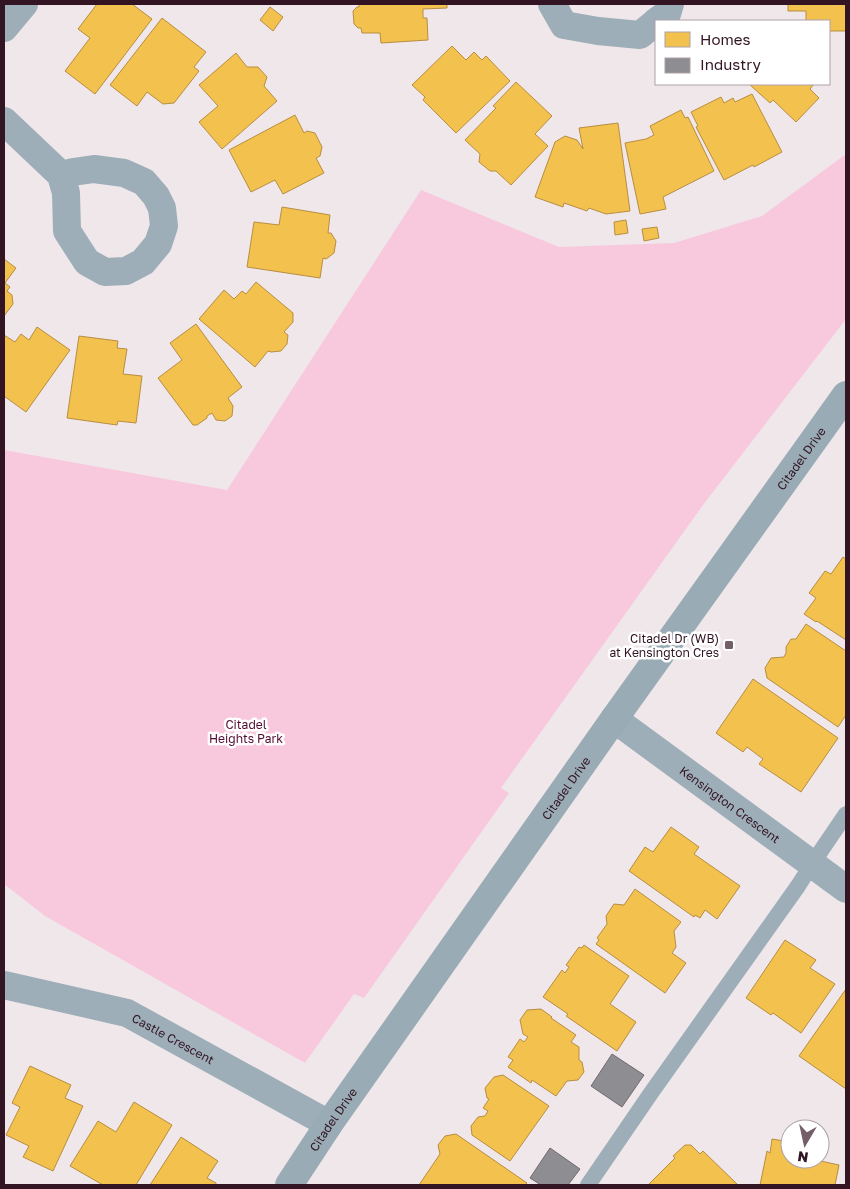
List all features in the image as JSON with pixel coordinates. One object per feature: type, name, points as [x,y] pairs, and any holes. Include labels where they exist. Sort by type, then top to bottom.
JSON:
[{"type":"street","points":[[4,28],[24,4]]},
{"type":"street","points":[[552,4],[564,25],[598,31],[640,34],[655,23]]},
{"type":"street","points":[[660,20],[667,14],[670,4]]},
{"type":"street","points":[[4,121],[61,175]]},
{"type":"street","name":"Citadel Drive","points":[[289,1185],[329,1124],[614,719],[846,395]]},
{"type":"street","name":"Kensington Crescent","points":[[614,719],[846,889]]},
{"type":"street","name":"Castle Crescent","points":[[4,985],[127,1013],[329,1124]]},
{"type":"lane","points":[[588,1185],[798,886],[846,814]]},
{"type":"green space","name":"Citadel Heights Park","points":[[846,154],[846,319],[703,505],[501,788],[509,793],[364,998],[354,994],[305,1063],[45,916],[4,884],[4,450],[227,490],[421,190],[559,247],[674,243],[762,216]]},
{"type":"building: Homes","points":[[97,4],[132,4],[152,19],[95,94],[65,71],[90,38],[78,29]]},
{"type":"building: Homes","points":[[359,4],[447,4],[447,8],[423,9],[423,18],[427,18],[428,40],[381,43],[380,33],[362,33],[361,28],[354,24],[353,11],[359,7]]},
{"type":"building: Homes","points":[[788,4],[846,4],[846,31],[830,31],[830,20],[806,20],[806,11],[788,11]]},
{"type":"building: Homes","points":[[270,7],[283,17],[273,31],[260,20]]},
{"type":"building: Homes","points":[[162,18],[206,52],[194,67],[199,71],[174,103],[163,104],[147,92],[137,106],[110,85]]},
{"type":"building: Homes","points":[[452,46],[466,60],[474,52],[482,60],[486,56],[510,81],[456,133],[423,100],[425,97],[412,85]]},
{"type":"building: Homes","points":[[236,53],[247,67],[258,67],[267,77],[264,86],[277,101],[222,149],[199,122],[218,106],[199,85]]},
{"type":"building: Homes","points":[[516,82],[552,116],[535,134],[548,146],[511,185],[496,171],[490,171],[479,162],[480,154],[465,140],[496,108],[493,106]]},
{"type":"building: Homes","points":[[750,85],[813,85],[810,89],[819,98],[796,122],[773,100],[770,103]]},
{"type":"building: Homes","points":[[752,94],[782,152],[724,180],[696,127],[698,126],[691,112],[721,97],[724,103],[733,98],[735,102]]},
{"type":"building: Homes","points":[[681,110],[685,118],[688,117],[714,171],[663,197],[666,209],[640,214],[625,143],[646,139],[654,135],[650,126]]},
{"type":"building: Homes","points":[[295,115],[304,133],[307,131],[315,133],[322,147],[320,156],[316,158],[324,173],[283,194],[275,180],[251,192],[229,150]]},
{"type":"building: Homes","points":[[618,123],[630,211],[606,214],[589,208],[587,211],[564,203],[563,207],[535,197],[555,142],[565,136],[577,140],[583,149],[579,128]]},
{"type":"building: Homes","points":[[282,207],[330,215],[328,233],[331,233],[336,241],[334,253],[326,259],[323,258],[320,278],[247,267],[254,222],[279,225]]},
{"type":"building: Homes","points":[[626,220],[628,233],[615,235],[614,222]]},
{"type":"building: Homes","points":[[657,227],[659,238],[644,241],[642,229]]},
{"type":"building: Homes","points":[[4,259],[16,268],[5,283],[10,287],[7,291],[12,295],[13,304],[4,316]]},
{"type":"building: Homes","points":[[256,282],[293,313],[293,322],[284,332],[288,335],[287,344],[281,351],[268,351],[255,367],[199,319],[224,290],[234,299],[242,291],[246,294]]},
{"type":"building: Homes","points":[[196,324],[242,387],[228,398],[233,406],[232,416],[225,421],[216,420],[212,413],[197,425],[193,425],[158,378],[182,360],[170,343]]},
{"type":"building: Homes","points":[[37,327],[70,350],[26,412],[4,396],[4,335],[15,342],[21,334],[29,340]]},
{"type":"building: Homes","points":[[79,336],[118,341],[117,348],[127,349],[123,374],[142,376],[136,423],[118,421],[117,425],[67,418]]},
{"type":"building: Homes","points":[[843,557],[846,559],[846,640],[804,614],[816,598],[809,593],[825,571],[831,574]]},
{"type":"building: Homes","points":[[806,624],[846,651],[846,715],[838,727],[767,678],[765,668],[771,658],[784,657],[786,647],[791,639],[796,639]]},
{"type":"building: Homes","points":[[753,679],[838,738],[801,792],[759,764],[763,759],[747,747],[743,752],[716,733]]},
{"type":"building: Homes","points":[[671,827],[699,847],[694,854],[740,886],[717,919],[705,910],[700,918],[695,915],[694,917],[629,871],[645,847],[653,852]]},
{"type":"building: Homes","points":[[635,889],[681,922],[674,931],[676,947],[672,953],[686,963],[665,993],[596,944],[599,940],[597,938],[607,924],[606,916],[614,904],[624,905]]},
{"type":"building: Homes","points":[[785,940],[816,960],[810,968],[835,984],[801,1033],[773,1013],[771,1015],[746,998]]},
{"type":"building: Homes","points":[[584,945],[629,976],[610,1004],[636,1022],[617,1051],[566,1016],[568,1014],[543,997],[562,970],[565,973],[569,967],[566,965],[579,947],[582,948]]},
{"type":"building: Homes","points":[[846,989],[846,1089],[799,1056]]},
{"type":"building: Homes","points":[[541,1009],[576,1035],[571,1042],[579,1047],[579,1060],[582,1062],[584,1072],[578,1080],[567,1081],[556,1096],[532,1080],[531,1083],[508,1067],[513,1060],[508,1057],[520,1039],[524,1042],[528,1037],[523,1034],[520,1020],[527,1010]]},
{"type":"building: Homes","points":[[30,1066],[71,1085],[65,1098],[83,1106],[53,1171],[23,1157],[29,1146],[6,1135],[20,1107],[12,1103]]},
{"type":"building: Homes","points":[[503,1075],[549,1106],[510,1161],[472,1135],[471,1126],[478,1117],[485,1116],[488,1111],[483,1108],[489,1099],[487,1098],[485,1088],[494,1077]]},
{"type":"building: Homes","points":[[134,1102],[172,1125],[136,1185],[103,1185],[70,1166],[98,1121],[116,1132]]},
{"type":"building: Homes","points":[[456,1134],[527,1183],[525,1185],[419,1185],[440,1154],[438,1145],[445,1136]]},
{"type":"building: Homes","points":[[181,1137],[218,1161],[207,1178],[216,1183],[216,1185],[150,1185]]},
{"type":"building: Homes","points":[[772,1139],[780,1140],[780,1169],[830,1169],[830,1163],[839,1165],[835,1185],[760,1185],[767,1151],[770,1153]]},
{"type":"building: Homes","points":[[685,1145],[691,1145],[700,1154],[703,1151],[738,1185],[649,1184]]},
{"type":"building: Industry","points":[[612,1054],[644,1075],[622,1107],[591,1086]]},
{"type":"building: Industry","points":[[550,1148],[580,1169],[568,1185],[541,1185],[530,1178]]},
{"type":"place","name":"Citadel Dr (WB) at Kensington Cres","points":[[729,645]]}]
